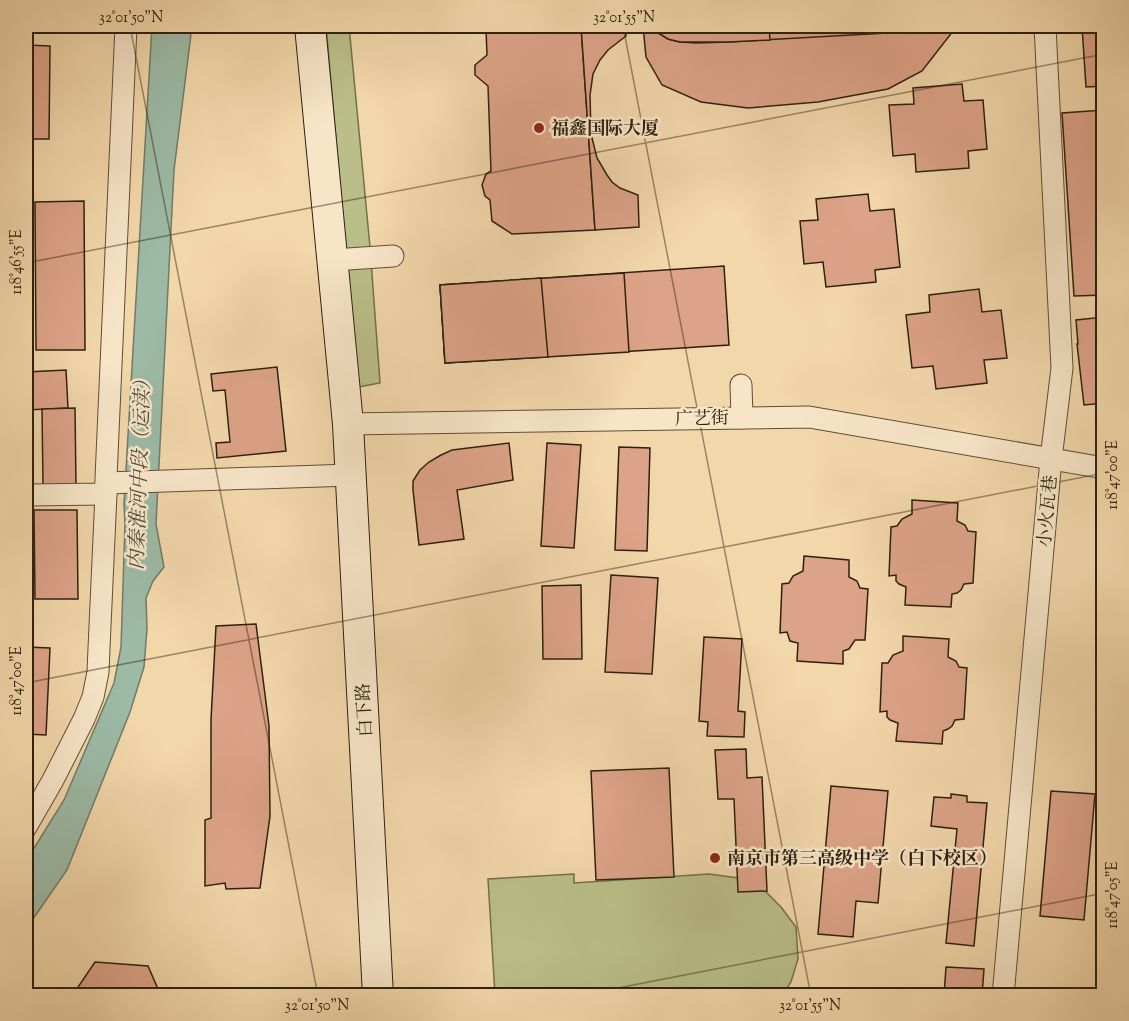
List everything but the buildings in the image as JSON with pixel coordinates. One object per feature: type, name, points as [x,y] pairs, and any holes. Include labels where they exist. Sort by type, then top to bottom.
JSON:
[{"type":"main road","name":"白下路","points":[[310,26],[348,424],[378,996]]},
{"type":"street","points":[[26,827],[84,719],[93,697],[98,672],[126,26]]},
{"type":"street","name":"小火瓦巷","points":[[1003,996],[1051,459],[1062,368],[1045,26]]},
{"type":"street","points":[[333,260],[393,256]]},
{"type":"street","points":[[741,385],[742,418]]},
{"type":"street","name":"广艺街","points":[[348,424],[472,412],[742,418],[809,417],[1104,468]]},
{"type":"street","points":[[26,495],[186,479],[351,475]]},
{"type":"green space","points":[[326,26],[349,26],[370,247],[380,383],[358,387]]},
{"type":"green space","points":[[574,874],[574,883],[709,874],[739,878],[763,889],[796,927],[798,959],[791,982],[782,996],[495,995],[488,879]]},
{"type":"water","name":"内秦淮河中段（运渎）","points":[[152,26],[192,26],[174,170],[156,524],[164,567],[153,581],[146,598],[147,629],[144,667],[130,712],[67,870],[26,929],[26,861],[64,800],[114,683],[121,647],[124,504]]},
{"type":"place","name":"福鑫国际大厦","points":[[539,128]]},
{"type":"place","name":"南京市第三高级中学（白下校区）","points":[[715,858]]}]
